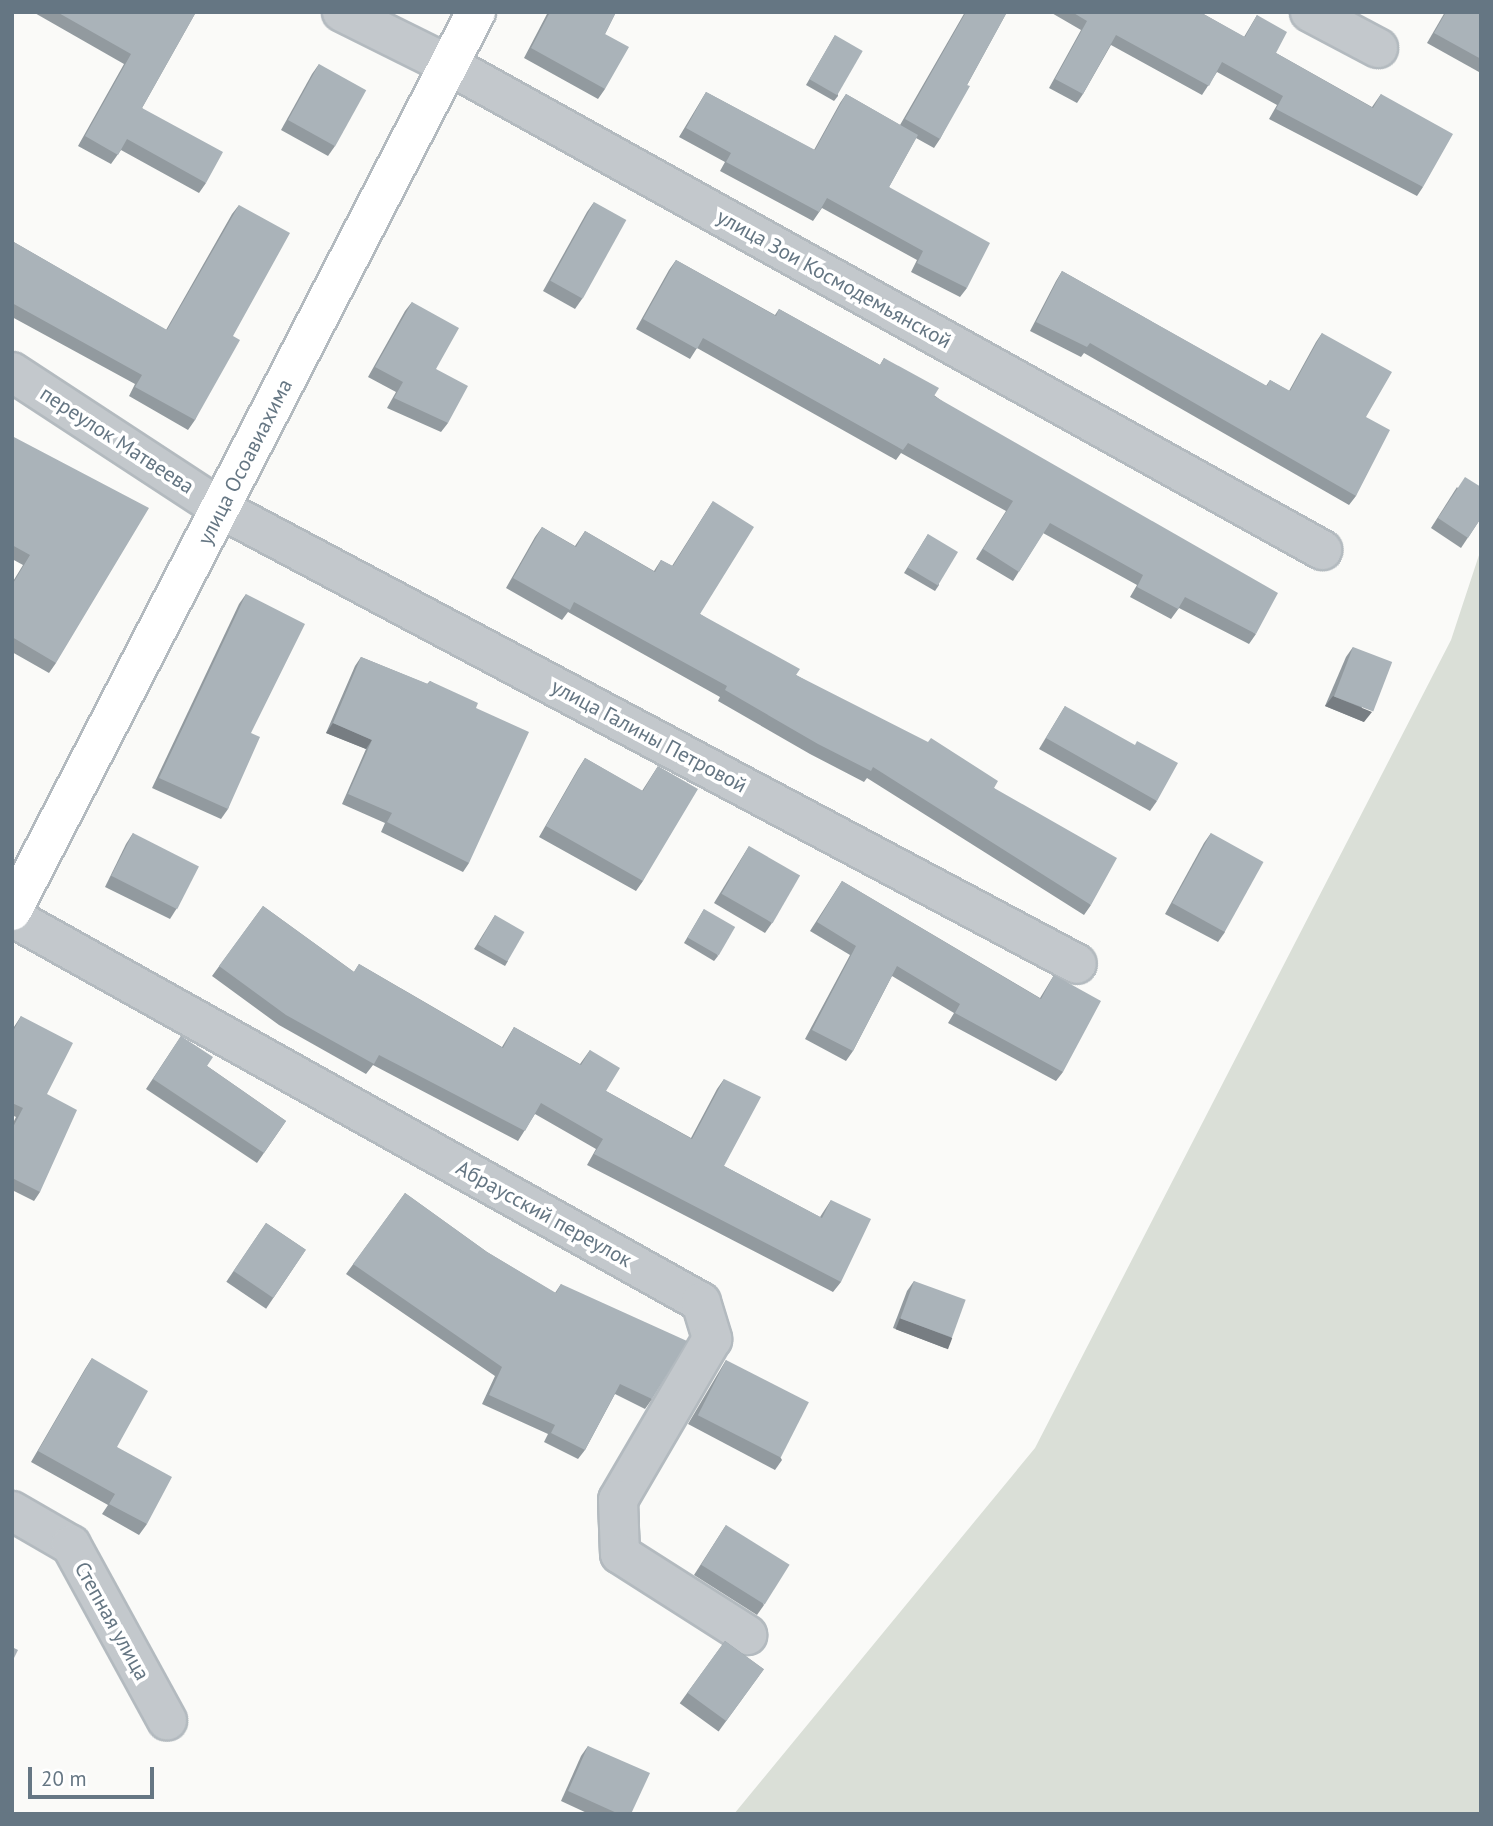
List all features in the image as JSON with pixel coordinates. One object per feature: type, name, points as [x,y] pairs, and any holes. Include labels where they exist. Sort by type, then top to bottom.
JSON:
[{"type":"street","name":"улица Зои Космодемьянской","points":[[342,12],[449,65],[1322,550]]},
{"type":"street","name":"улица Осоавиахима","points":[[12,911],[476,12]]},
{"type":"street","points":[[1310,12],[1378,48]]},
{"type":"street","name":"переулок Матвеева","points":[[12,372],[221,509]]},
{"type":"street","name":"улица Галины Петровой","points":[[221,509],[1077,964]]},
{"type":"street","name":"Абраусский переулок","points":[[12,917],[701,1302],[712,1339],[618,1500],[620,1554],[747,1635]]},
{"type":"street","name":"Степная улица","points":[[12,1511],[71,1545],[167,1720]]},
{"type":"shaded area","points":[[1481,549],[1481,1814],[734,1814],[1035,1448],[1451,640]]},
{"type":"building","points":[[57,12],[196,12],[142,108],[223,152],[206,183],[127,139],[118,155],[85,136],[131,54]]},
{"type":"building","points":[[550,12],[616,12],[605,34],[629,47],[605,89],[531,48]]},
{"type":"building","points":[[966,12],[1007,12],[940,139],[905,119]]},
{"type":"building","points":[[1072,12],[1200,12],[1245,37],[1257,15],[1287,32],[1276,53],[1373,108],[1381,94],[1453,134],[1423,187],[1276,109],[1283,96],[1222,62],[1209,86],[1116,35],[1083,94],[1055,79],[1087,21]]},
{"type":"building","points":[[1446,12],[1481,12],[1481,59],[1434,33]]},
{"type":"building","points":[[835,35],[863,51],[837,95],[810,79]]},
{"type":"building","points":[[319,64],[366,90],[335,146],[288,120]]},
{"type":"building","points":[[706,92],[815,150],[846,94],[918,135],[889,187],[990,243],[967,288],[917,263],[923,251],[827,198],[819,212],[726,162],[731,153],[686,128]]},
{"type":"building","points":[[594,202],[626,220],[583,299],[550,281]]},
{"type":"building","points":[[239,205],[290,233],[233,336],[240,340],[195,420],[135,387],[142,375],[12,303],[12,241],[167,330]]},
{"type":"building","points":[[676,260],[776,316],[779,309],[880,365],[884,358],[939,388],[934,396],[1278,593],[1256,634],[1185,597],[1178,609],[1137,587],[1143,575],[1050,523],[1019,572],[983,549],[1013,501],[908,443],[903,450],[703,338],[697,349],[643,319]]},
{"type":"building","points":[[1062,271],[1267,386],[1270,380],[1290,391],[1322,333],[1392,372],[1366,417],[1390,430],[1356,496],[1090,343],[1087,347],[1036,322]]},
{"type":"building","points":[[412,302],[459,328],[436,369],[468,386],[448,423],[394,398],[403,382],[375,367]]},
{"type":"building","points":[[12,436],[149,508],[56,663],[12,637],[12,585],[30,555],[12,545]]},
{"type":"building","points":[[1465,477],[1481,487],[1481,518],[1468,538],[1438,518]]},
{"type":"building","points":[[713,501],[754,527],[700,614],[800,669],[796,675],[928,742],[931,738],[998,781],[994,788],[1117,858],[1091,905],[873,767],[871,771],[818,744],[725,690],[727,686],[574,602],[570,610],[513,578],[542,527],[576,547],[585,531],[655,572],[661,560],[673,566]]},
{"type":"building","points":[[928,534],[958,552],[938,585],[908,567]]},
{"type":"building","points":[[246,594],[305,624],[251,733],[260,737],[228,809],[159,778]]},
{"type":"building","points":[[1353,647],[1392,662],[1373,712],[1334,696]]},
{"type":"building","points":[[361,657],[428,684],[430,681],[478,703],[476,708],[529,732],[469,863],[387,822],[392,813],[348,794],[372,740],[333,723]]},
{"type":"building","points":[[1065,706],[1135,745],[1137,741],[1178,763],[1157,801],[1046,738]]},
{"type":"building","points":[[585,758],[643,791],[658,766],[698,789],[643,881],[546,826]]},
{"type":"building","points":[[133,833],[199,867],[177,909],[111,876]]},
{"type":"building","points":[[1211,833],[1263,862],[1225,932],[1172,903]]},
{"type":"building","points":[[749,846],[800,876],[773,923],[722,894]]},
{"type":"building","points":[[842,881],[1041,999],[1054,975],[1101,1001],[1063,1072],[955,1013],[960,1004],[897,966],[853,1051],[812,1030],[856,946],[817,922]]},
{"type":"building","points":[[263,906],[354,972],[359,964],[503,1048],[514,1027],[581,1065],[590,1050],[620,1068],[606,1091],[692,1139],[724,1079],[761,1097],[724,1166],[822,1218],[831,1200],[871,1219],[841,1282],[594,1154],[603,1139],[541,1103],[525,1131],[379,1055],[374,1064],[286,1015],[219,966]]},
{"type":"building","points":[[704,909],[735,927],[719,956],[688,938]]},
{"type":"building","points":[[495,915],[524,932],[507,961],[478,944]]},
{"type":"building","points":[[21,1016],[73,1043],[47,1094],[77,1110],[40,1192],[12,1178],[12,1129],[23,1108],[12,1103],[12,1033]]},
{"type":"building","points":[[181,1036],[213,1057],[207,1066],[286,1121],[264,1153],[153,1079]]},
{"type":"building","points":[[405,1193],[487,1252],[556,1293],[561,1284],[687,1341],[652,1399],[620,1384],[585,1450],[551,1433],[555,1425],[489,1395],[502,1367],[353,1264]]},
{"type":"building","points":[[266,1223],[306,1250],[273,1298],[234,1271]]},
{"type":"building","points":[[914,1281],[966,1300],[952,1337],[900,1319]]},
{"type":"building","points":[[92,1358],[148,1391],[117,1447],[172,1477],[147,1524],[109,1504],[115,1494],[38,1451]]},
{"type":"building","points":[[726,1360],[809,1402],[781,1457],[698,1415]]},
{"type":"building","points":[[726,1525],[790,1565],[765,1605],[701,1565]]},
{"type":"building","points":[[725,1641],[764,1669],[726,1721],[687,1693]]},
{"type":"building","points":[[12,1647],[18,1650],[12,1662]]},
{"type":"building","points":[[588,1746],[650,1773],[631,1814],[619,1814],[568,1791]]}]
